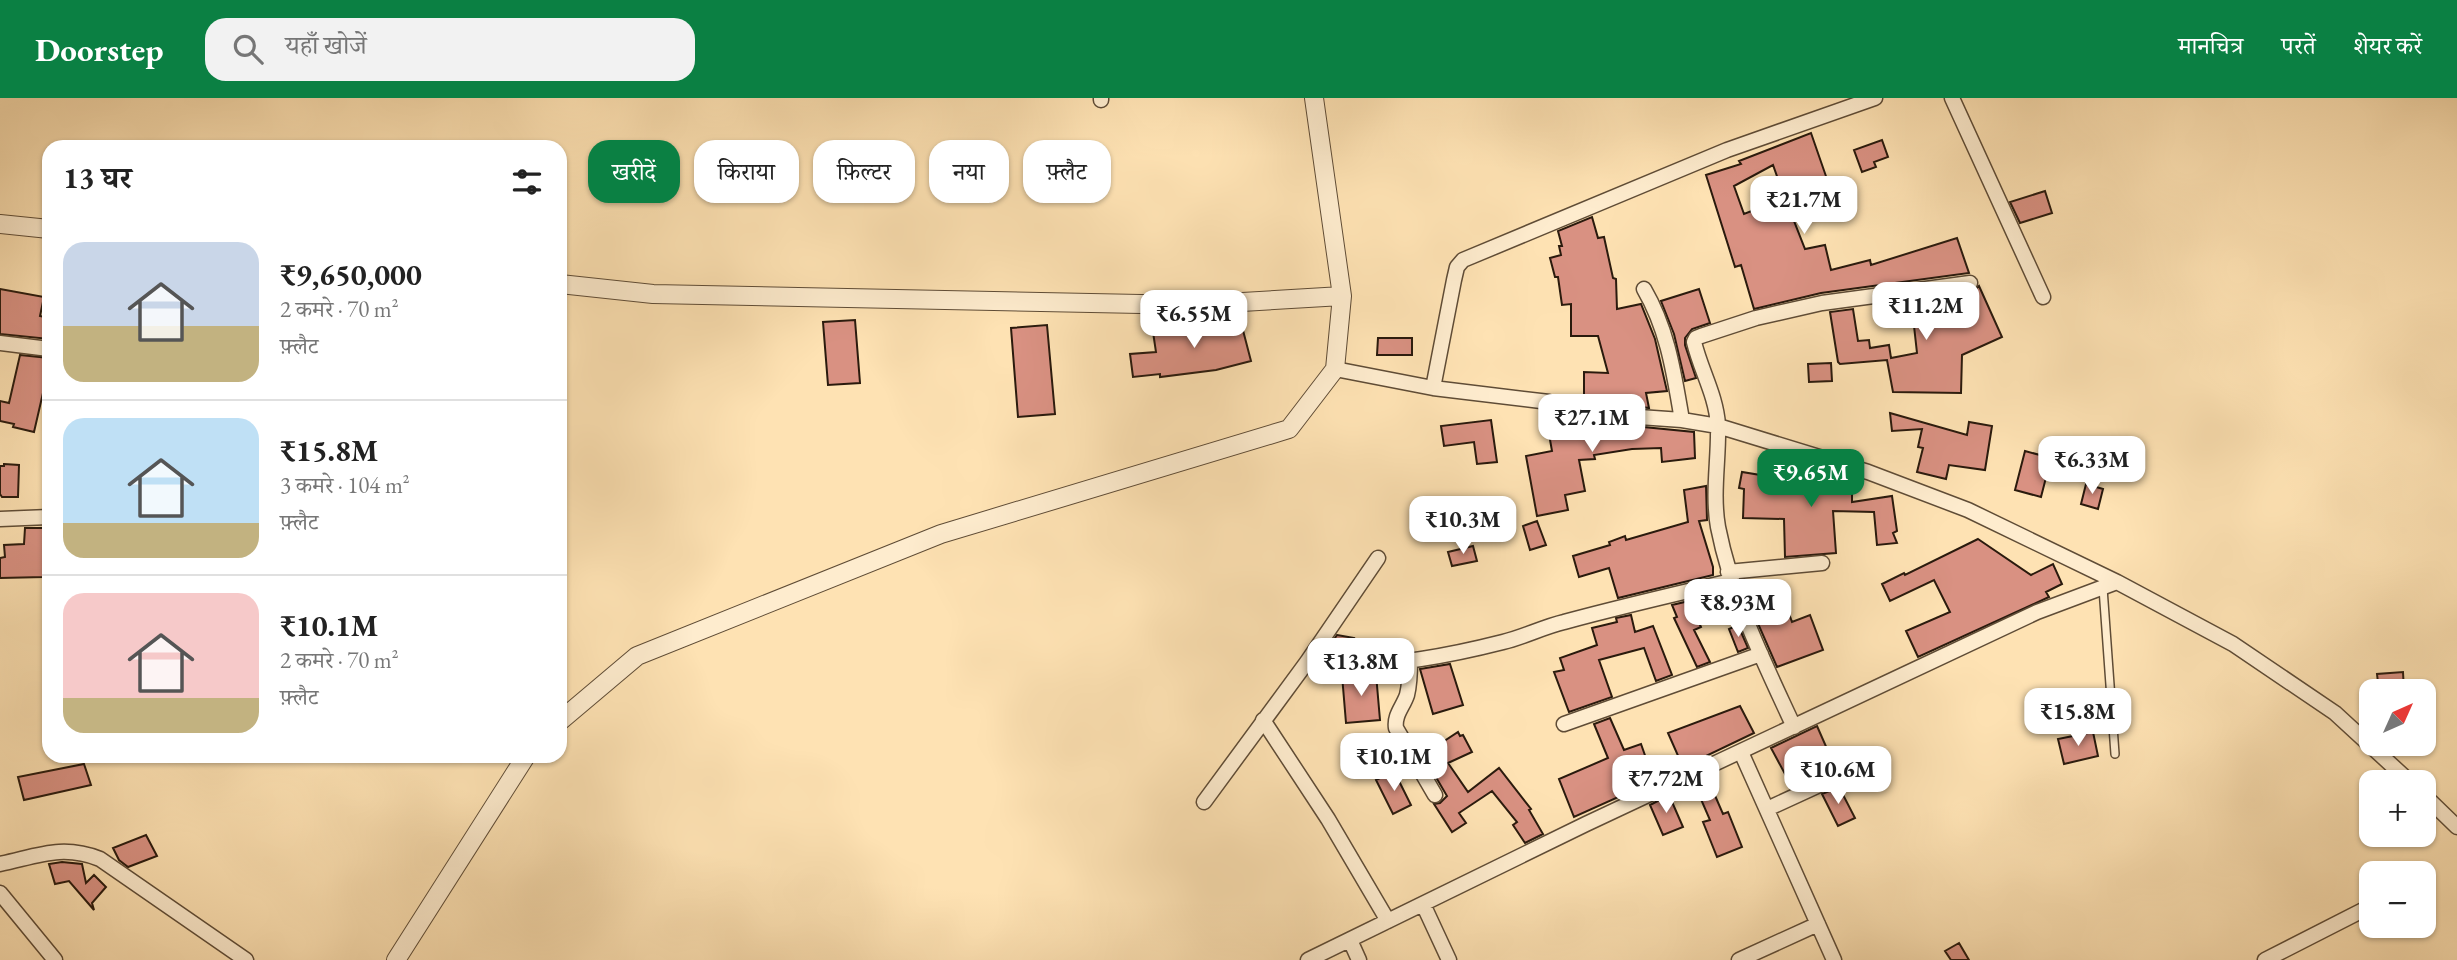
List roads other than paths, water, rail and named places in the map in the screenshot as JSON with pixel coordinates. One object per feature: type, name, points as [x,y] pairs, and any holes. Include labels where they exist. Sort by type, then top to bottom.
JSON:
[{"type":"street","points":[[567,715],[637,656],[902,549],[941,534],[1289,429],[1335,369],[1342,296],[1314,98]]},
{"type":"street","points":[[1433,388],[1457,267],[1463,260],[1727,150],[1875,98]]},
{"type":"street","points":[[1952,98],[2043,297]]},
{"type":"street","points":[[0,224],[42,228]]},
{"type":"street","points":[[1794,727],[1730,577],[1717,524],[1716,407],[1696,349],[1696,338],[1756,318],[1822,303],[1970,283]]},
{"type":"street","points":[[567,285],[653,294],[1178,305],[1342,296]]},
{"type":"street","points":[[1644,289],[1661,323],[1669,347],[1682,420]]},
{"type":"street","points":[[0,343],[42,348]]},
{"type":"street","points":[[1335,369],[1433,388],[1549,402],[1625,416],[1682,420],[1718,426],[1868,472],[1968,510],[2117,582],[2233,644],[2323,706],[2396,770]]},
{"type":"street","points":[[0,519],[42,517]]},
{"type":"street","points":[[1204,802],[1307,662],[1378,558]]},
{"type":"street","points":[[1307,662],[1336,667],[1410,660],[1503,642],[1560,623],[1730,577],[1822,563]]},
{"type":"street","points":[[1308,960],[1586,824],[2037,612],[2117,582]]},
{"type":"street","points":[[1564,724],[1761,654]]},
{"type":"street","points":[[1410,660],[1406,699],[1395,720],[1396,728],[1435,795]]},
{"type":"street","points":[[1264,720],[1388,921]]},
{"type":"street","points":[[1741,752],[1834,960]]},
{"type":"street","points":[[396,960],[522,763]]},
{"type":"street","points":[[1767,809],[1852,770]]},
{"type":"street","points":[[2436,806],[2457,827]]},
{"type":"street","points":[[0,864],[62,851],[80,852],[100,859],[246,960]]},
{"type":"street","points":[[1,897],[55,960]]},
{"type":"street","points":[[1423,904],[1449,960]]},
{"type":"street","points":[[2265,960],[2359,912]]},
{"type":"street","points":[[1739,960],[1818,924]]},
{"type":"street","points":[[1350,940],[1359,960]]},
{"type":"lane","points":[[2103,587],[2115,754]]}]
